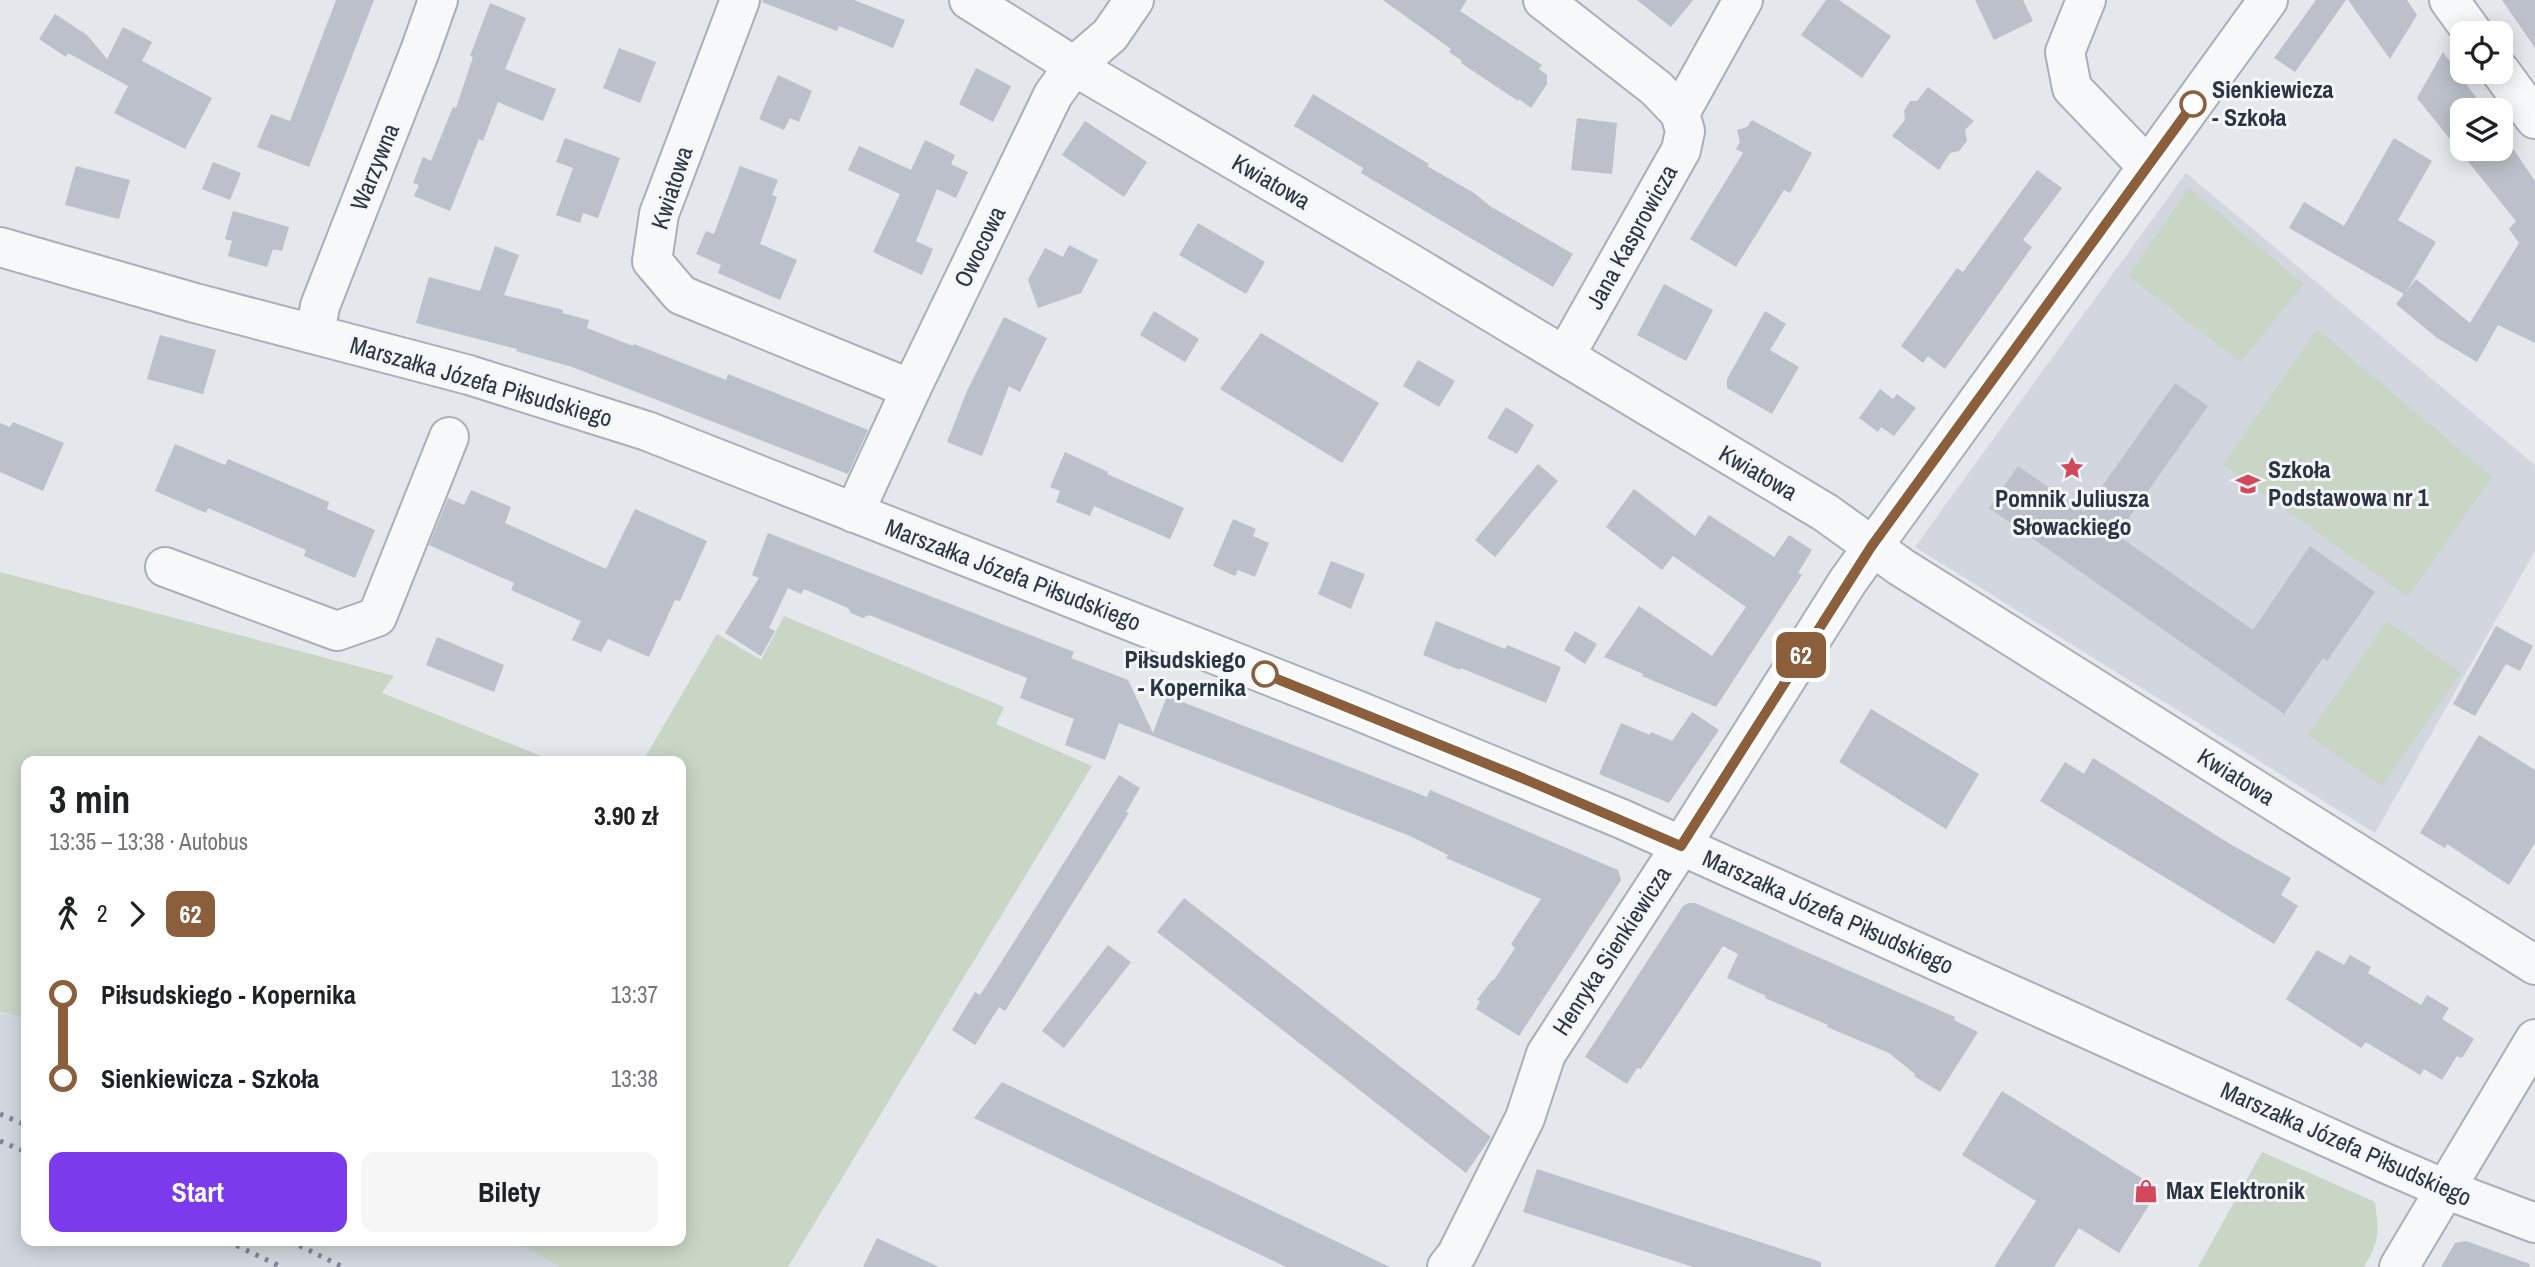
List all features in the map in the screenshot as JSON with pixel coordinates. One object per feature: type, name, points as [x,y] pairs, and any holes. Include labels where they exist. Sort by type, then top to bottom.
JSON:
[{"type":"street","name":"Warzywna","points":[[315,334],[320,306],[438,0]]},
{"type":"street","name":"Kwiatowa","points":[[740,0],[659,214],[652,261],[681,295],[911,389]]},
{"type":"street","name":"Kwiatowa","points":[[969,0],[1074,66],[1826,513],[1871,547],[2535,965]]},
{"type":"street","name":"Owocowa","points":[[854,513],[1053,96],[1074,66],[1110,35],[1134,0]]},
{"type":"street","points":[[1543,0],[1656,88],[1680,113],[1743,0]]},
{"type":"street","points":[[2086,0],[2065,52],[2072,88],[2147,166]]},
{"type":"street","name":"Henryka Sienkiewicza","points":[[1447,1267],[1457,1254],[1525,1118],[1546,1054],[1871,547],[2268,0]]},
{"type":"street","points":[[2449,0],[2464,21]]},
{"type":"street","points":[[2510,84],[2535,119]]},
{"type":"street","name":"Jana Kasprowicza","points":[[1565,356],[1681,150],[1685,131],[1680,113]]},
{"type":"street","name":"Marszałka Józefa Piłsudskiego","points":[[0,247],[195,303],[492,382],[659,436],[1359,711],[1622,819],[2445,1189],[2535,1223]]},
{"type":"street","points":[[165,567],[337,631],[377,617],[449,437]]},
{"type":"street","points":[[2399,1267],[2535,1039]]},
{"type":"shaded area","name":"Szkoła Podstawowa nr 1","points":[[2186,173],[2535,465],[2535,551],[2375,833],[1915,547]]},
{"type":"shaded area","points":[[0,1013],[21,1018],[21,1246],[524,1246],[559,1267],[0,1267]]},
{"type":"green space","points":[[2189,188],[2304,284],[2241,362],[2128,276]]},
{"type":"green space","points":[[2317,329],[2492,477],[2408,597],[2223,465]]},
{"type":"green space","points":[[0,572],[394,676],[382,693],[541,756],[21,756],[21,1018],[0,1012]]},
{"type":"green space","points":[[784,616],[1004,707],[996,724],[1092,766],[788,1267],[559,1267],[524,1246],[686,1246],[686,756],[646,756],[717,634],[761,660]]},
{"type":"green space","points":[[2387,621],[2461,673],[2382,786],[2308,735]]},
{"type":"green space","points":[[2262,1152],[2375,1202],[2377,1236],[2364,1267],[2198,1267]]},
{"type":"building","points":[[336,0],[374,0],[309,167],[257,147],[271,114],[290,121]]},
{"type":"building","points":[[854,0],[905,20],[893,48],[839,26],[837,31],[762,2]]},
{"type":"building","points":[[1383,0],[1467,0],[1460,11],[1542,65],[1539,69],[1547,75],[1547,84],[1531,108],[1461,63],[1462,61],[1449,52],[1451,49]]},
{"type":"building","points":[[1637,0],[1693,0],[1671,27]]},
{"type":"building","points":[[1826,0],[1839,0],[1891,36],[1862,78],[1801,35]]},
{"type":"building","points":[[1975,0],[2023,0],[2033,21],[1994,40]]},
{"type":"building","points":[[2316,0],[2346,0],[2295,72],[2274,58]]},
{"type":"building","points":[[2348,0],[2407,0],[2417,15],[2390,59]]},
{"type":"building","points":[[2502,0],[2535,0],[2535,48]]},
{"type":"building","points":[[490,3],[526,18],[505,69],[556,89],[543,121],[498,102],[483,141],[479,139],[450,211],[414,196],[419,185],[413,183],[423,157],[431,161],[453,107],[456,108],[473,57],[470,56]]},
{"type":"building","points":[[55,14],[87,35],[107,59],[123,27],[152,42],[142,61],[212,98],[185,149],[114,113],[128,86],[68,53],[66,57],[39,39]]},
{"type":"building","points":[[619,48],[656,62],[640,103],[603,88]]},
{"type":"building","points":[[2443,52],[2450,62],[2450,84],[2466,84],[2476,98],[2450,98],[2450,139],[2417,98]]},
{"type":"building","points":[[976,68],[1011,86],[993,122],[959,104]]},
{"type":"building","points":[[778,75],[812,91],[799,122],[790,118],[784,130],[759,119]]},
{"type":"building","points":[[1928,87],[1974,121],[1965,130],[1967,141],[1959,151],[1950,153],[1939,170],[1892,136],[1905,120],[1904,111],[1910,101],[1917,101]]},
{"type":"building","points":[[1313,94],[1429,164],[1427,166],[1474,193],[1490,206],[1573,254],[1553,287],[1361,173],[1363,168],[1294,126]]},
{"type":"building","points":[[1577,118],[1617,123],[1612,174],[1571,170]]},
{"type":"building","points":[[1752,120],[1812,153],[1790,193],[1784,190],[1736,267],[1690,239],[1743,153],[1736,149],[1740,142],[1737,130],[1747,127]]},
{"type":"building","points":[[1085,121],[1147,162],[1124,197],[1062,155]]},
{"type":"building","points":[[565,138],[620,158],[598,218],[583,213],[580,223],[556,215],[573,168],[556,162]]},
{"type":"building","points":[[2394,138],[2432,161],[2398,220],[2436,242],[2406,292],[2416,279],[2470,323],[2519,243],[2509,229],[2516,221],[2468,161],[2513,161],[2513,149],[2535,181],[2535,343],[2498,325],[2477,362],[2437,338],[2396,304],[2404,294],[2289,228],[2304,202],[2344,226]]},
{"type":"building","points":[[925,140],[955,155],[951,164],[968,172],[956,198],[937,189],[916,241],[933,249],[922,275],[873,252],[900,194],[848,170],[859,146],[911,170]]},
{"type":"building","points":[[213,162],[241,173],[230,200],[202,189]]},
{"type":"building","points":[[76,166],[130,180],[119,219],[65,205]]},
{"type":"building","points":[[740,166],[778,180],[772,195],[777,197],[760,244],[797,260],[780,300],[718,273],[721,265],[696,254],[706,231],[714,234]]},
{"type":"building","points":[[2037,170],[2062,188],[2023,240],[2032,247],[1945,369],[1928,356],[1923,363],[1901,346],[1957,268],[1963,272]]},
{"type":"building","points":[[233,211],[289,227],[282,251],[273,249],[267,267],[228,256],[232,241],[225,239]]},
{"type":"building","points":[[1198,223],[1265,262],[1246,294],[1179,255]]},
{"type":"building","points":[[1069,245],[1098,260],[1081,293],[1038,308],[1028,280],[1045,248],[1063,257]]},
{"type":"building","points":[[495,246],[519,255],[504,295],[563,310],[562,313],[589,320],[587,328],[726,380],[728,374],[868,430],[848,474],[572,367],[516,351],[517,349],[416,323],[429,277],[480,291]]},
{"type":"building","points":[[1664,284],[1713,310],[1686,361],[1637,335]]},
{"type":"building","points":[[1154,311],[1199,339],[1185,362],[1140,335]]},
{"type":"building","points":[[1765,311],[1786,324],[1770,350],[1799,367],[1772,414],[1727,388],[1727,379]]},
{"type":"building","points":[[1004,317],[1047,338],[1020,392],[1009,386],[982,456],[947,442],[967,391]]},
{"type":"building","points":[[1261,333],[1379,403],[1342,463],[1220,389]]},
{"type":"building","points":[[160,335],[216,350],[203,394],[147,379]]},
{"type":"building","points":[[1418,360],[1455,381],[1439,407],[1403,386]]},
{"type":"building","points":[[2175,383],[2208,406],[2117,535],[2253,630],[2310,546],[2375,592],[2327,661],[2323,658],[2284,714],[1989,508],[2018,466],[2084,512]]},
{"type":"building","points":[[1880,389],[1893,399],[1897,394],[1916,408],[1894,436],[1881,427],[1878,432],[1859,418]]},
{"type":"building","points":[[1506,407],[1534,425],[1517,454],[1487,438]]},
{"type":"building","points":[[13,422],[64,443],[43,491],[0,472],[0,423],[10,427]]},
{"type":"building","points":[[175,444],[225,465],[228,459],[329,502],[327,509],[375,530],[355,578],[304,556],[306,550],[208,508],[206,513],[155,491]]},
{"type":"building","points":[[1065,452],[1184,508],[1170,539],[1094,506],[1090,516],[1056,502],[1060,491],[1050,487]]},
{"type":"building","points":[[1538,464],[1558,481],[1495,557],[1475,540]]},
{"type":"building","points":[[1634,489],[1695,536],[1709,515],[1774,557],[1789,535],[1812,550],[1798,573],[1802,575],[1716,707],[1604,657],[1639,606],[1712,656],[1746,607],[1673,556],[1662,570],[1606,527]]},
{"type":"building","points":[[471,490],[511,507],[505,523],[606,569],[635,509],[707,541],[680,601],[675,600],[649,657],[608,639],[601,652],[572,640],[581,621],[511,590],[514,583],[429,545],[448,498],[464,505]]},
{"type":"building","points":[[1233,519],[1256,529],[1253,536],[1269,543],[1255,577],[1238,570],[1235,576],[1213,566]]},
{"type":"building","points":[[768,533],[1074,652],[1071,658],[1128,680],[1153,733],[1167,696],[1427,797],[1430,790],[1618,870],[1621,880],[1519,1036],[1476,1009],[1480,1001],[1477,1000],[1515,948],[1511,944],[1541,899],[1446,858],[1448,855],[1410,836],[1119,723],[1105,760],[1065,745],[1074,719],[1020,698],[1027,678],[869,615],[863,618],[851,613],[848,608],[804,589],[801,594],[788,588],[769,628],[775,631],[761,656],[725,633],[759,578],[752,575]]},
{"type":"building","points":[[1331,561],[1365,574],[1351,609],[1318,594]]},
{"type":"building","points":[[1436,621],[1505,649],[1507,645],[1561,667],[1546,703],[1423,655]]},
{"type":"building","points":[[2496,626],[2533,646],[2520,671],[2506,664],[2475,716],[2453,704]]},
{"type":"building","points":[[1575,631],[1597,644],[1585,664],[1564,650]]},
{"type":"building","points":[[437,637],[504,665],[494,692],[426,665]]},
{"type":"building","points":[[1871,709],[1979,774],[1946,829],[1839,762]]},
{"type":"building","points":[[1692,712],[1719,730],[1669,803],[1599,774],[1621,723],[1672,741]]},
{"type":"building","points":[[2479,735],[2535,770],[2535,843],[2509,885],[2447,844],[2445,848],[2420,833]]},
{"type":"building","points":[[2093,758],[2230,844],[2291,878],[2281,895],[2298,906],[2274,944],[2040,801],[2065,762],[2084,774]]},
{"type":"building","points":[[1119,775],[1140,788],[1126,812],[1129,813],[1005,1011],[999,1007],[975,1045],[952,1030],[975,992],[980,995]]},
{"type":"building","points":[[1184,898],[1491,1137],[1466,1173],[1157,932]]},
{"type":"building","points":[[1695,903],[1955,1017],[1954,1020],[1978,1032],[1940,1092],[1914,1076],[1915,1074],[1889,1053],[1827,1027],[1828,1025],[1765,998],[1766,996],[1727,978],[1738,954],[1723,946],[1641,1069],[1637,1068],[1627,1084],[1585,1057],[1683,906]]},
{"type":"building","points":[[1108,945],[1131,962],[1064,1048],[1042,1031]]},
{"type":"building","points":[[2317,950],[2344,965],[2350,955],[2371,967],[2368,973],[2421,1005],[2427,995],[2449,1008],[2442,1019],[2474,1039],[2462,1058],[2457,1056],[2442,1080],[2424,1069],[2420,1075],[2366,1042],[2361,1048],[2286,999]]},
{"type":"building","points":[[1002,1082],[1390,1267],[1286,1267],[974,1118]]},
{"type":"building","points":[[2002,1091],[2159,1189],[2119,1253],[2079,1228],[2054,1267],[1994,1267],[2036,1201],[1962,1155]]},
{"type":"building","points":[[1537,1169],[1821,1262],[1821,1267],[1693,1267],[1523,1212]]},
{"type":"building","points":[[877,1238],[939,1267],[863,1267]]},
{"type":"building","points":[[2466,1241],[2530,1264],[2529,1267],[2441,1267],[2455,1243]]},
{"type":"railway","points":[[0,1114],[21,1123]]},
{"type":"railway","points":[[0,1141],[21,1150]]},
{"type":"railway","points":[[238,1246],[282,1267]]},
{"type":"railway","points":[[300,1246],[343,1267]]},
{"type":"bus line","name":"62","points":[[1265,674],[1622,819],[1681,846],[1871,547],[2193,104]]},
{"type":"place","name":"Sienkiewicza - Szkoła","points":[[2193,104]]},
{"type":"place","name":"Pomnik Juliusza Słowackiego","points":[[2072,468]]},
{"type":"place","name":"Szkoła Podstawowa nr 1","points":[[2248,484]]},
{"type":"place","name":"Piłsudskiego - Kopernika","points":[[1265,674]]},
{"type":"place","name":"Max Elektronik","points":[[2146,1191]]}]
